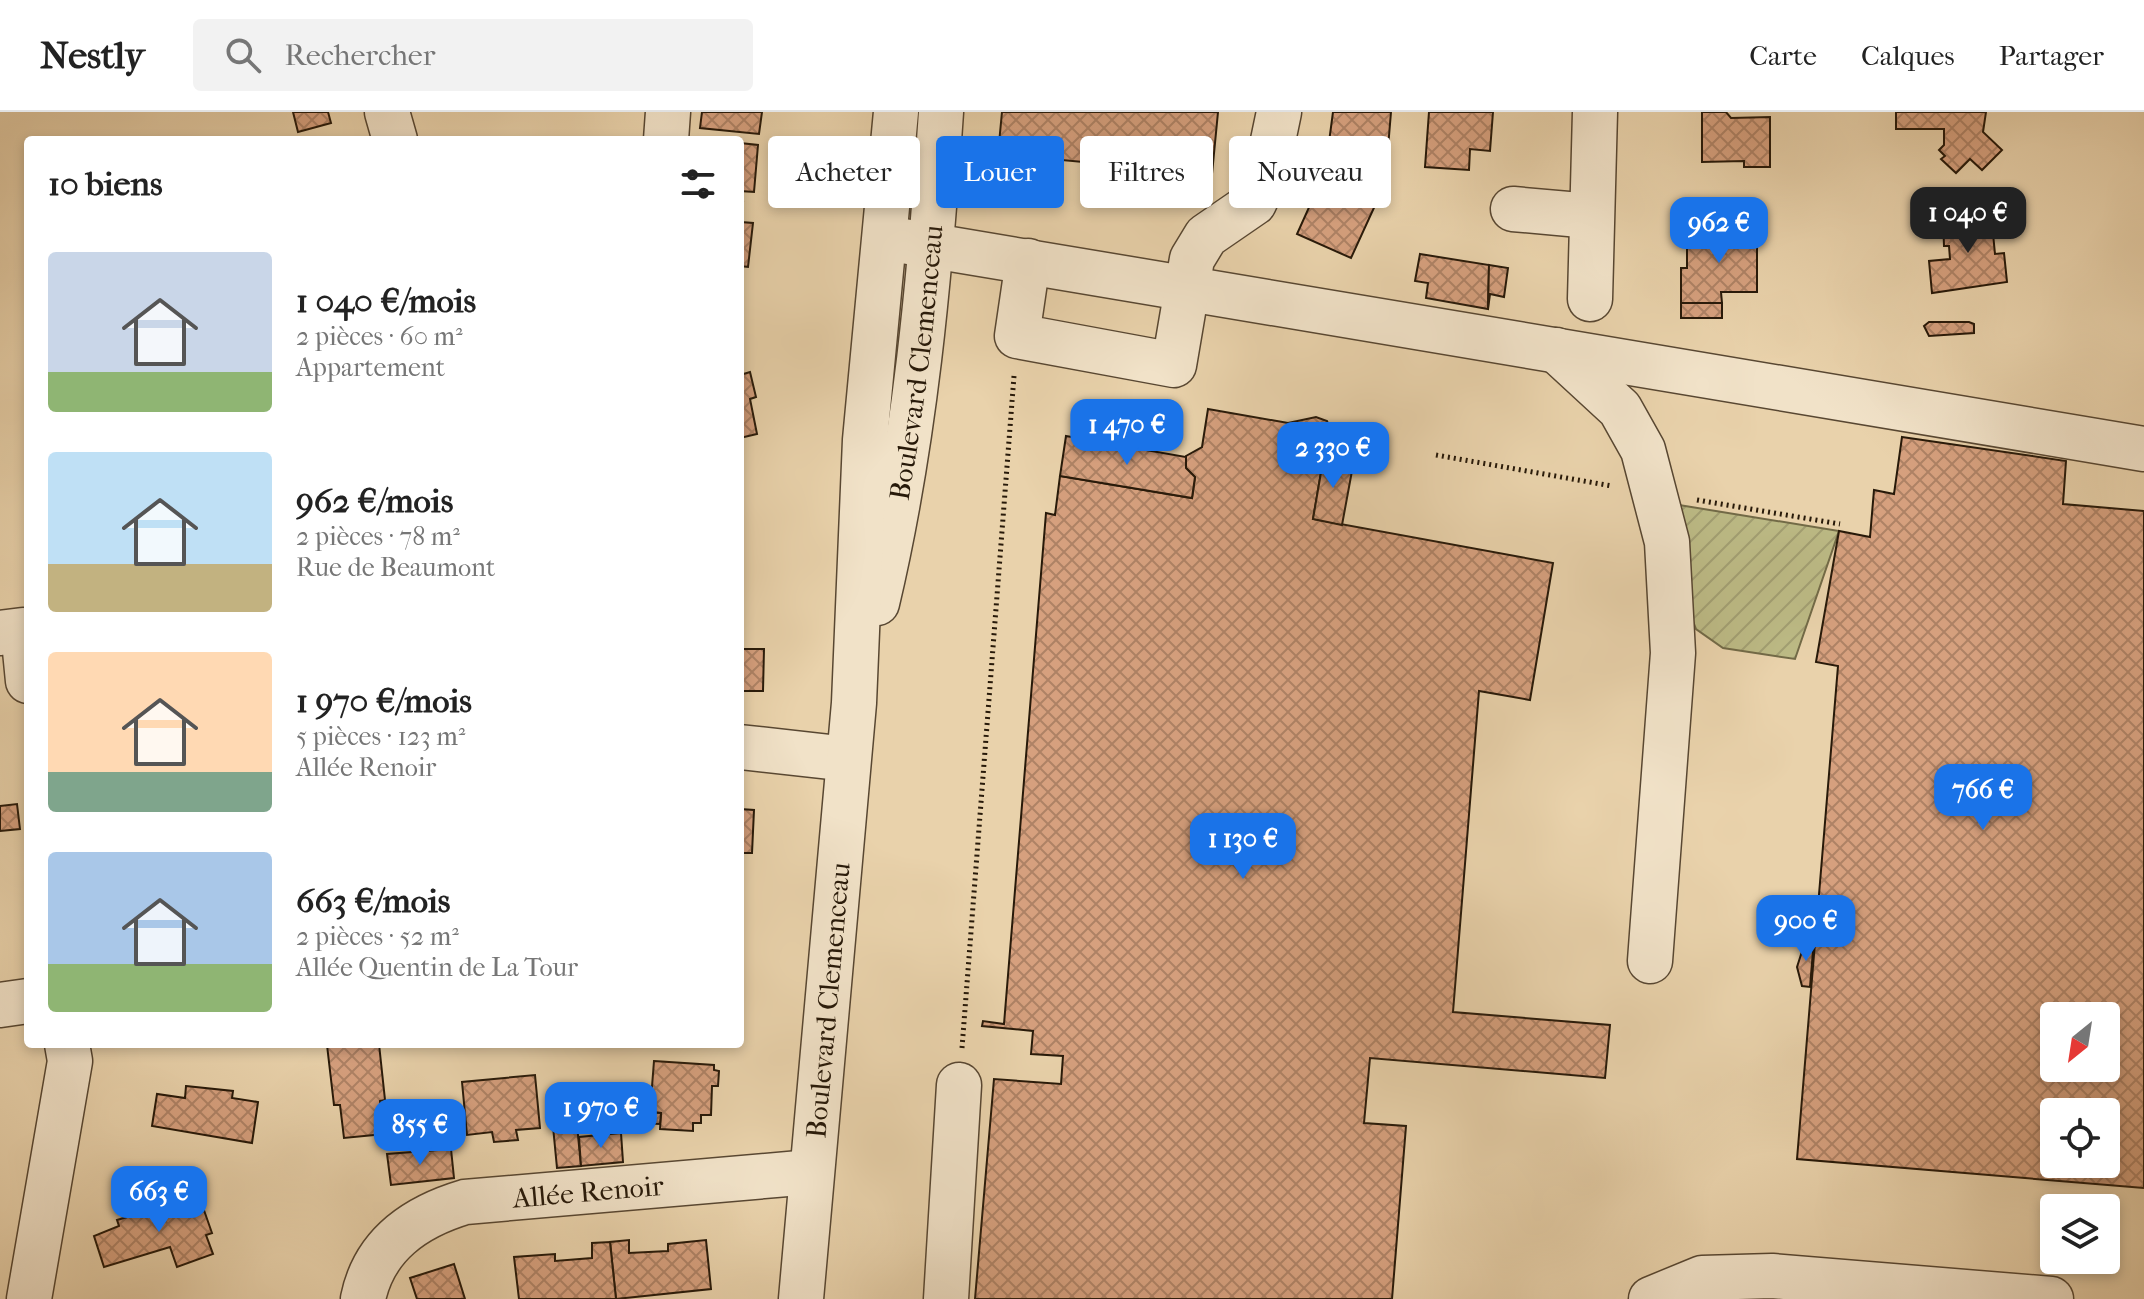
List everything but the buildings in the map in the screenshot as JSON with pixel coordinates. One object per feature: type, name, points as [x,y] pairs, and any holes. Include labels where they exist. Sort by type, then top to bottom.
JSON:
[{"type":"street","points":[[387,112],[394,136]]},
{"type":"street","points":[[666,136],[668,112]]},
{"type":"street","name":"Boulevard Clemenceau","points":[[801,1299],[854,703],[865,440],[896,112]]},
{"type":"street","name":"Boulevard Clemenceau","points":[[854,703],[898,513],[930,246],[941,112]]},
{"type":"street","points":[[1028,261],[1017,336],[1174,365],[1186,288],[1198,245],[1215,228],[1243,213],[1260,192],[1279,112]]},
{"type":"street","points":[[1590,299],[1595,112]]},
{"type":"street","points":[[1513,209],[1591,216]]},
{"type":"street","points":[[885,238],[2144,449]]},
{"type":"street","points":[[1556,350],[1620,409],[1643,450],[1657,493],[1667,542],[1673,653],[1650,961]]},
{"type":"street","points":[[12,632],[24,669]]},
{"type":"street","points":[[744,747],[848,759]]},
{"type":"street","points":[[0,1005],[24,1002]]},
{"type":"street","points":[[29,1299],[70,1061],[68,1048]]},
{"type":"street","points":[[946,1299],[959,1085]]},
{"type":"street","name":"Allée Renoir","points":[[363,1299],[378,1257],[402,1232],[432,1212],[465,1202],[811,1172]]},
{"type":"street","points":[[1651,1299],[1702,1278],[1772,1276],[2051,1299]]},
{"type":"path","points":[[959,1085],[1017,336]]},
{"type":"shaded area","points":[[1679,505],[1839,531],[1795,659],[1723,648],[1696,629],[1688,608]]}]
